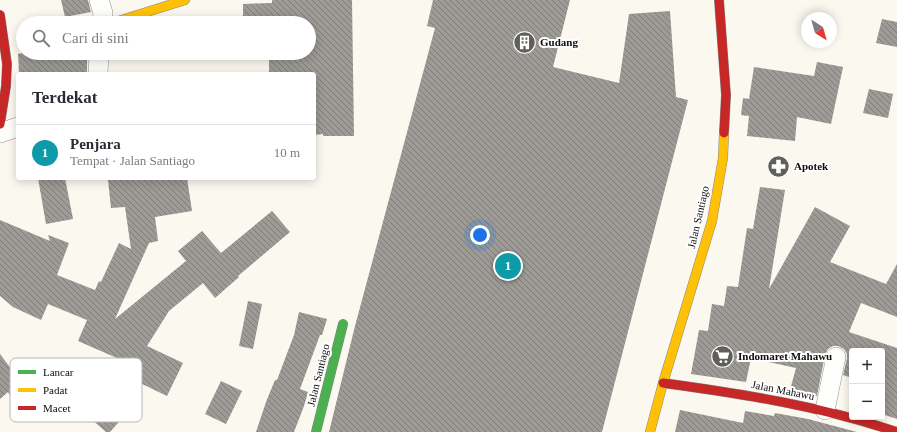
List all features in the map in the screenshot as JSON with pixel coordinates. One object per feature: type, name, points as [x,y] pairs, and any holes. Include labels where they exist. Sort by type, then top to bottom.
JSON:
[{"type":"main road","points":[[134,16],[185,0]]},
{"type":"main road","name":"Jalan Santiago","points":[[650,432],[663,383],[712,221],[724,158],[726,95],[719,0]]},
{"type":"main road","points":[[0,15],[7,64],[6,86],[0,124]]},
{"type":"main road","name":"Jalan Santiago","points":[[316,432],[344,324]]},
{"type":"main road","name":"Jalan Mahawu","points":[[663,383],[747,394],[825,410],[873,423],[897,432]]},
{"type":"street","points":[[99,0],[103,16]]},
{"type":"street","points":[[98,60],[98,72]]},
{"type":"street","points":[[0,133],[16,128]]},
{"type":"street","points":[[825,410],[836,357]]},
{"type":"building","points":[[61,0],[88,0],[91,12],[65,16]]},
{"type":"building","points":[[272,0],[352,0],[354,136],[316,135],[316,72],[269,72],[269,60],[316,60],[316,16],[243,16],[243,4],[272,3]]},
{"type":"building","points":[[433,0],[570,0],[553,67],[619,83],[629,14],[670,11],[676,97],[688,100],[602,432],[329,432],[355,326],[435,28],[427,26]]},
{"type":"building","points":[[882,19],[897,22],[897,47],[876,43]]},
{"type":"building","points":[[18,60],[87,60],[87,72],[19,72]]},
{"type":"building","points":[[817,62],[843,67],[831,124],[797,117],[795,141],[747,136],[749,116],[741,115],[743,98],[749,99],[754,67],[814,76]]},
{"type":"building","points":[[869,89],[893,94],[888,118],[863,113]]},
{"type":"building","points":[[38,180],[65,180],[73,219],[46,224]]},
{"type":"building","points":[[108,180],[187,180],[192,211],[155,217],[158,241],[149,243],[115,319],[186,261],[178,251],[202,231],[221,253],[272,211],[290,232],[238,276],[239,277],[215,298],[203,283],[169,311],[147,346],[183,363],[167,396],[142,384],[142,358],[117,358],[78,341],[87,320],[48,304],[41,320],[13,307],[0,296],[0,220],[50,241],[48,235],[69,243],[57,275],[95,290],[99,281],[101,282],[119,243],[131,249],[125,207],[111,208]]},
{"type":"building","points":[[760,187],[785,190],[769,289],[815,207],[850,226],[830,262],[886,284],[897,264],[897,317],[861,303],[849,332],[897,348],[897,419],[885,415],[885,348],[849,348],[849,377],[843,375],[847,359],[847,354],[844,349],[838,346],[833,346],[828,349],[825,355],[817,396],[790,390],[796,368],[751,358],[746,382],[691,374],[699,330],[708,331],[712,304],[724,306],[727,286],[738,287],[747,228],[753,229]]},
{"type":"building","points":[[248,301],[262,304],[253,349],[239,346]]},
{"type":"building","points":[[299,312],[327,319],[300,389],[308,392],[304,406],[294,432],[256,432],[266,402],[275,380],[277,380],[294,335]]},
{"type":"building","points":[[0,354],[10,367],[10,395],[8,392],[0,399]]},
{"type":"building","points":[[221,381],[242,391],[226,424],[205,414]]},
{"type":"building","points":[[680,410],[743,423],[745,411],[774,416],[775,413],[808,419],[857,432],[675,432]]},
{"type":"building","points":[[95,422],[119,422],[110,432],[106,432]]},
{"type":"traffic: fast","points":[[316,432],[343,324]]},
{"type":"traffic: slow","points":[[134,16],[185,0]]},
{"type":"traffic: slow","points":[[650,432],[663,383],[712,221],[723,158],[724,133]]},
{"type":"traffic: jam","points":[[719,0],[726,95],[724,133]]},
{"type":"traffic: jam","points":[[0,15],[7,64],[6,86],[0,124]]},
{"type":"traffic: jam","points":[[663,383],[752,396],[811,408],[897,432]]},
{"type":"place","name":"Gudang","points":[[525,42]]},
{"type":"place","name":"Apotek","points":[[778,166]]},
{"type":"place","name":"Penjara","points":[[508,266]]},
{"type":"place","name":"Indomaret Mahawu","points":[[723,356]]}]
